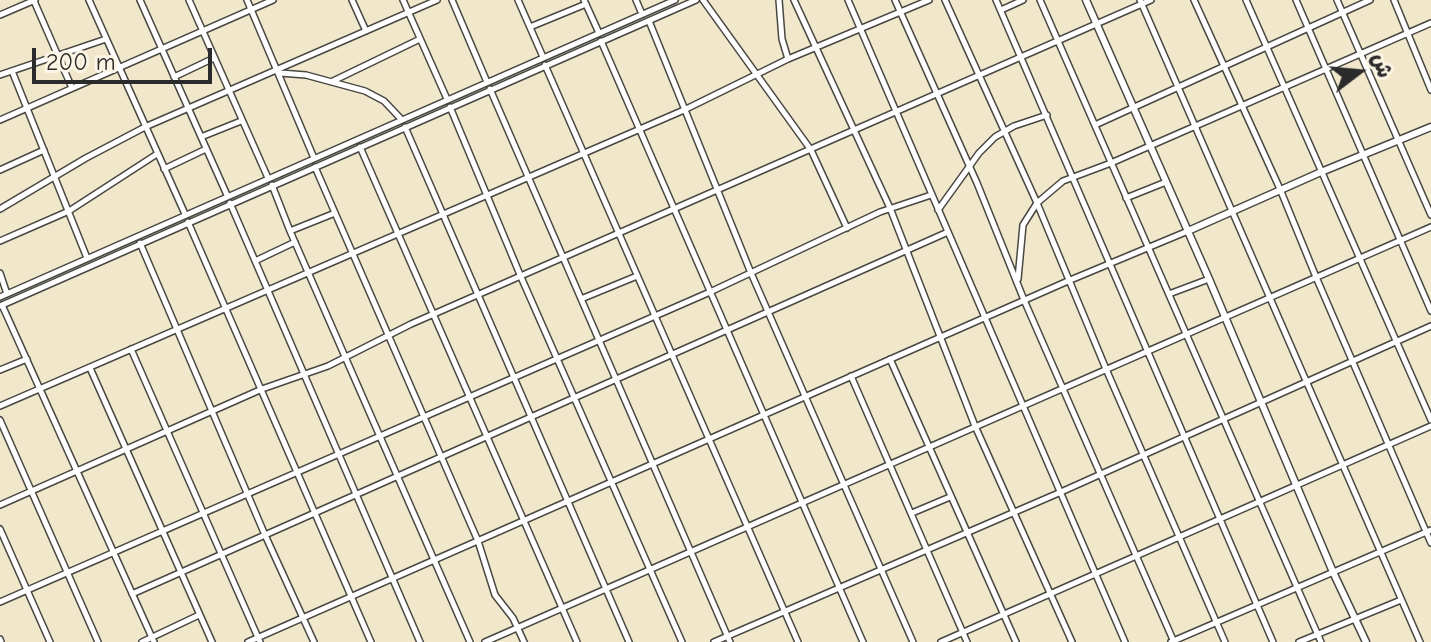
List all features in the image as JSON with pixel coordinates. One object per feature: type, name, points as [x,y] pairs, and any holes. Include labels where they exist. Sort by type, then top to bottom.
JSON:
[{"type":"street","points":[[0,15],[35,0],[72,88]]},
{"type":"street","points":[[89,0],[185,215]]},
{"type":"street","points":[[140,0],[227,195]]},
{"type":"street","points":[[189,0],[268,178]]},
{"type":"street","points":[[247,0],[314,158]]},
{"type":"street","points":[[0,120],[273,0]]},
{"type":"street","points":[[352,0],[366,31]]},
{"type":"street","points":[[403,0],[447,99]]},
{"type":"street","points":[[0,209],[145,127],[279,72],[437,0]]},
{"type":"street","points":[[452,0],[487,82]]},
{"type":"street","points":[[518,0],[543,57]]},
{"type":"street","points":[[636,0],[642,14]]},
{"type":"street","points":[[0,273],[3,295],[675,0]]},
{"type":"street","points":[[153,640],[1,306],[696,0]]},
{"type":"street","points":[[703,0],[811,150],[847,228]]},
{"type":"street","points":[[779,0],[782,39],[788,59]]},
{"type":"street","points":[[794,0],[890,208],[975,426],[1072,642]]},
{"type":"street","points":[[848,0],[1125,642]]},
{"type":"street","points":[[895,0],[1172,642],[1428,531]]},
{"type":"street","points":[[0,406],[309,274],[684,110],[815,47],[929,0]]},
{"type":"street","points":[[945,0],[1037,203],[1225,642]]},
{"type":"street","points":[[996,0],[1273,642]]},
{"type":"street","points":[[1001,10],[1023,0]]},
{"type":"street","points":[[1040,0],[1321,642]]},
{"type":"street","points":[[1086,0],[1366,642]]},
{"type":"street","points":[[0,505],[262,389],[345,357],[434,314],[1151,0]]},
{"type":"street","points":[[1194,0],[1280,189],[1431,543]]},
{"type":"street","points":[[941,642],[1344,466],[1431,423],[1246,0]]},
{"type":"street","points":[[1296,0],[1431,311]]},
{"type":"street","points":[[1337,0],[1431,215]]},
{"type":"street","points":[[1095,125],[1370,0]]},
{"type":"street","points":[[1394,0],[1431,90]]},
{"type":"street","points":[[530,27],[585,2],[599,33]]},
{"type":"street","points":[[1141,2],[1420,642]]},
{"type":"street","points":[[649,21],[751,273],[913,642]]},
{"type":"street","points":[[1018,283],[1020,236],[1027,217],[1051,189],[1073,175],[1111,163],[1431,23]]},
{"type":"street","points":[[0,75],[106,39]]},
{"type":"street","points":[[333,81],[420,39]]},
{"type":"street","points":[[601,41],[863,642]]},
{"type":"street","points":[[174,77],[214,58]]},
{"type":"street","points":[[545,65],[798,642]]},
{"type":"street","points":[[12,71],[87,258]]},
{"type":"street","points":[[279,72],[333,81],[365,91],[384,101],[402,120]]},
{"type":"street","points":[[490,89],[729,639]]},
{"type":"street","points":[[450,107],[521,277],[682,642]]},
{"type":"street","points":[[938,210],[988,142],[1003,131],[1047,115]]},
{"type":"street","points":[[201,137],[241,121]]},
{"type":"street","points":[[405,127],[629,642]]},
{"type":"street","points":[[248,642],[259,640],[302,618],[939,337],[1431,127]]},
{"type":"street","points":[[360,147],[577,642]]},
{"type":"street","points":[[164,169],[206,149]]},
{"type":"street","points":[[0,170],[44,150]]},
{"type":"street","points":[[0,241],[69,211],[157,154]]},
{"type":"street","points":[[315,167],[478,541],[495,595],[509,611],[524,642]]},
{"type":"street","points":[[1126,198],[1166,182]]},
{"type":"street","points":[[272,185],[470,642]]},
{"type":"street","points":[[0,602],[710,292],[890,208],[931,195]]},
{"type":"street","points":[[230,203],[420,642]]},
{"type":"street","points":[[290,231],[335,213]]},
{"type":"street","points":[[188,222],[371,642]]},
{"type":"street","points":[[485,642],[1431,227]]},
{"type":"street","points":[[132,594],[948,232]]},
{"type":"street","points":[[255,261],[295,242]]},
{"type":"street","points":[[140,243],[314,642]]},
{"type":"street","points":[[581,299],[637,276]]},
{"type":"street","points":[[1169,295],[1209,279]]},
{"type":"street","points":[[714,642],[729,639],[1431,326]]},
{"type":"street","points":[[131,349],[259,640]]},
{"type":"street","points":[[0,370],[27,359]]},
{"type":"street","points":[[890,359],[1016,642]]},
{"type":"street","points":[[90,368],[212,642]]},
{"type":"street","points":[[851,376],[967,642]]},
{"type":"street","points":[[0,420],[98,642]]},
{"type":"street","points":[[912,513],[950,497]]},
{"type":"street","points":[[0,529],[50,642]]},
{"type":"street","points":[[1299,642],[1401,600]]},
{"type":"street","points":[[142,642],[153,640],[200,615]]}]
